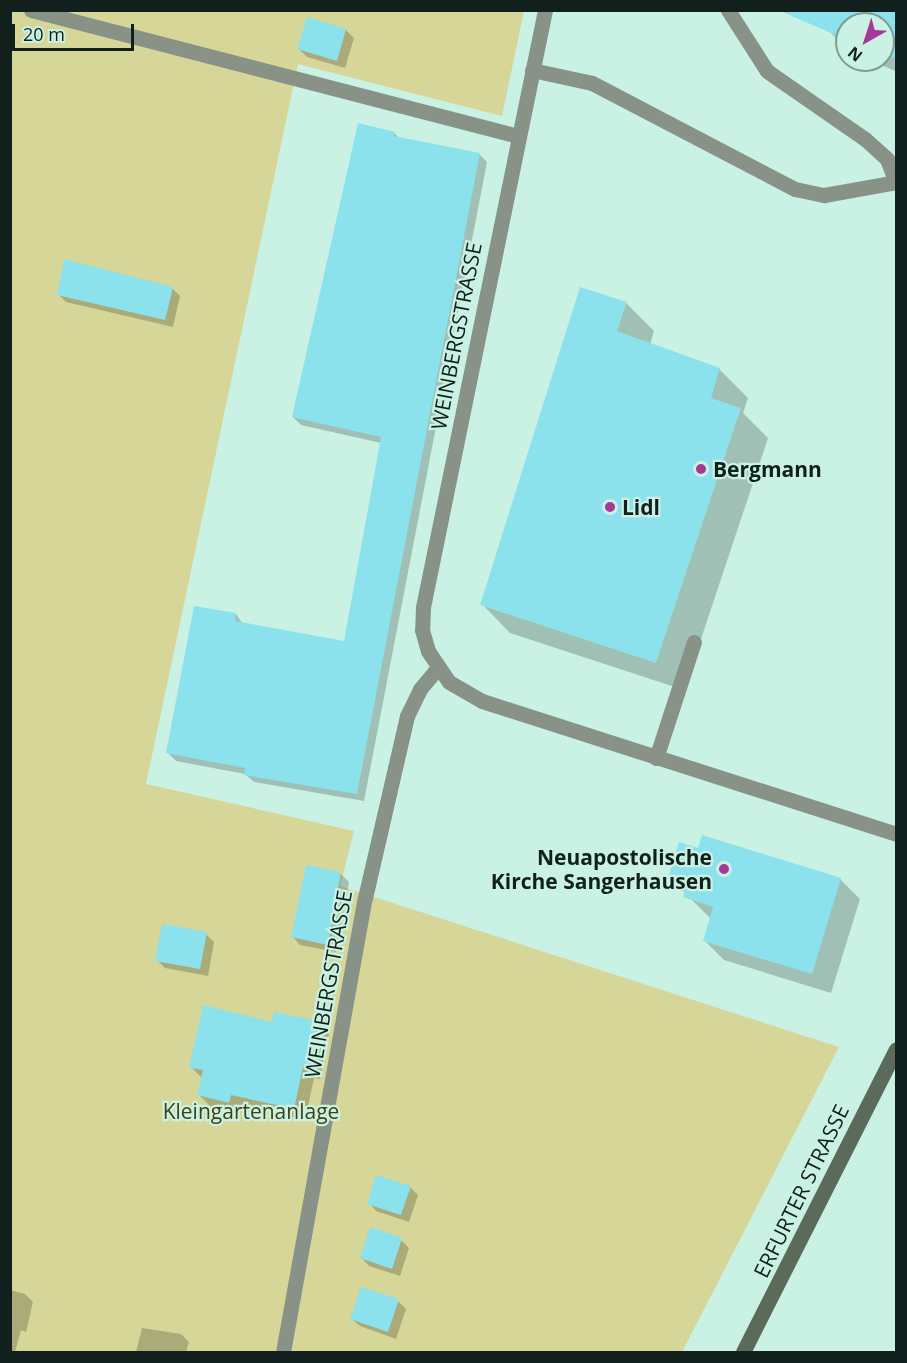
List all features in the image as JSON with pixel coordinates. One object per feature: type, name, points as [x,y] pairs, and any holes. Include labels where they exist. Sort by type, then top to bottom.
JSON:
[{"type":"main road","name":"ERFURTER STRASSE","points":[[743,1353],[897,1049]]},
{"type":"street","points":[[31,10],[518,136]]},
{"type":"street","name":"WEINBERGSTRASSE","points":[[283,1353],[365,898],[407,716],[420,689],[437,669],[422,630],[423,607],[545,10]]},
{"type":"street","points":[[532,70],[592,83],[795,189],[824,195],[896,182],[887,159],[865,139],[767,71],[728,10]]},
{"type":"street","points":[[656,758],[694,642]]},
{"type":"street","points":[[437,669],[474,698],[897,834]]},
{"type":"green space","name":"Kleingartenanlage","points":[[10,11],[524,11],[502,116],[298,64],[146,784],[354,831],[340,886],[839,1047],[682,1352],[11,1352]]},
{"type":"building","points":[[778,10],[897,10],[897,59],[895,58],[895,12],[835,12],[835,35]]},
{"type":"building","points":[[307,17],[346,29],[337,61],[297,49]]},
{"type":"building","points":[[358,123],[395,132],[394,136],[480,153],[357,794],[244,775],[245,768],[166,753],[194,606],[236,613],[235,621],[344,641],[381,437],[292,417]]},
{"type":"building","points":[[64,259],[173,287],[165,320],[57,295]]},
{"type":"building","name":"Lidl","points":[[580,287],[627,302],[617,331],[720,368],[711,398],[741,408],[656,663],[480,605]]},
{"type":"building","points":[[702,835],[841,878],[812,974],[703,941],[713,907],[683,897],[687,885],[668,879],[679,842],[698,848]]},
{"type":"building","points":[[306,865],[341,872],[328,945],[291,937]]},
{"type":"building","points":[[162,924],[207,932],[200,969],[155,961]]},
{"type":"building","points":[[203,1005],[272,1022],[274,1012],[318,1021],[309,1069],[303,1067],[294,1109],[231,1095],[229,1103],[197,1095],[203,1070],[189,1068]]},
{"type":"building","points":[[376,1175],[411,1186],[401,1215],[367,1204]]},
{"type":"building","points":[[370,1227],[402,1238],[392,1269],[360,1258]]},
{"type":"building","points":[[361,1287],[399,1299],[388,1332],[350,1319]]},
{"type":"place","name":"Bergmann","points":[[701,469]]},
{"type":"place","name":"Lidl","points":[[610,507]]},
{"type":"place","name":"Neuapostolische Kirche Sangerhausen","points":[[724,869]]}]
